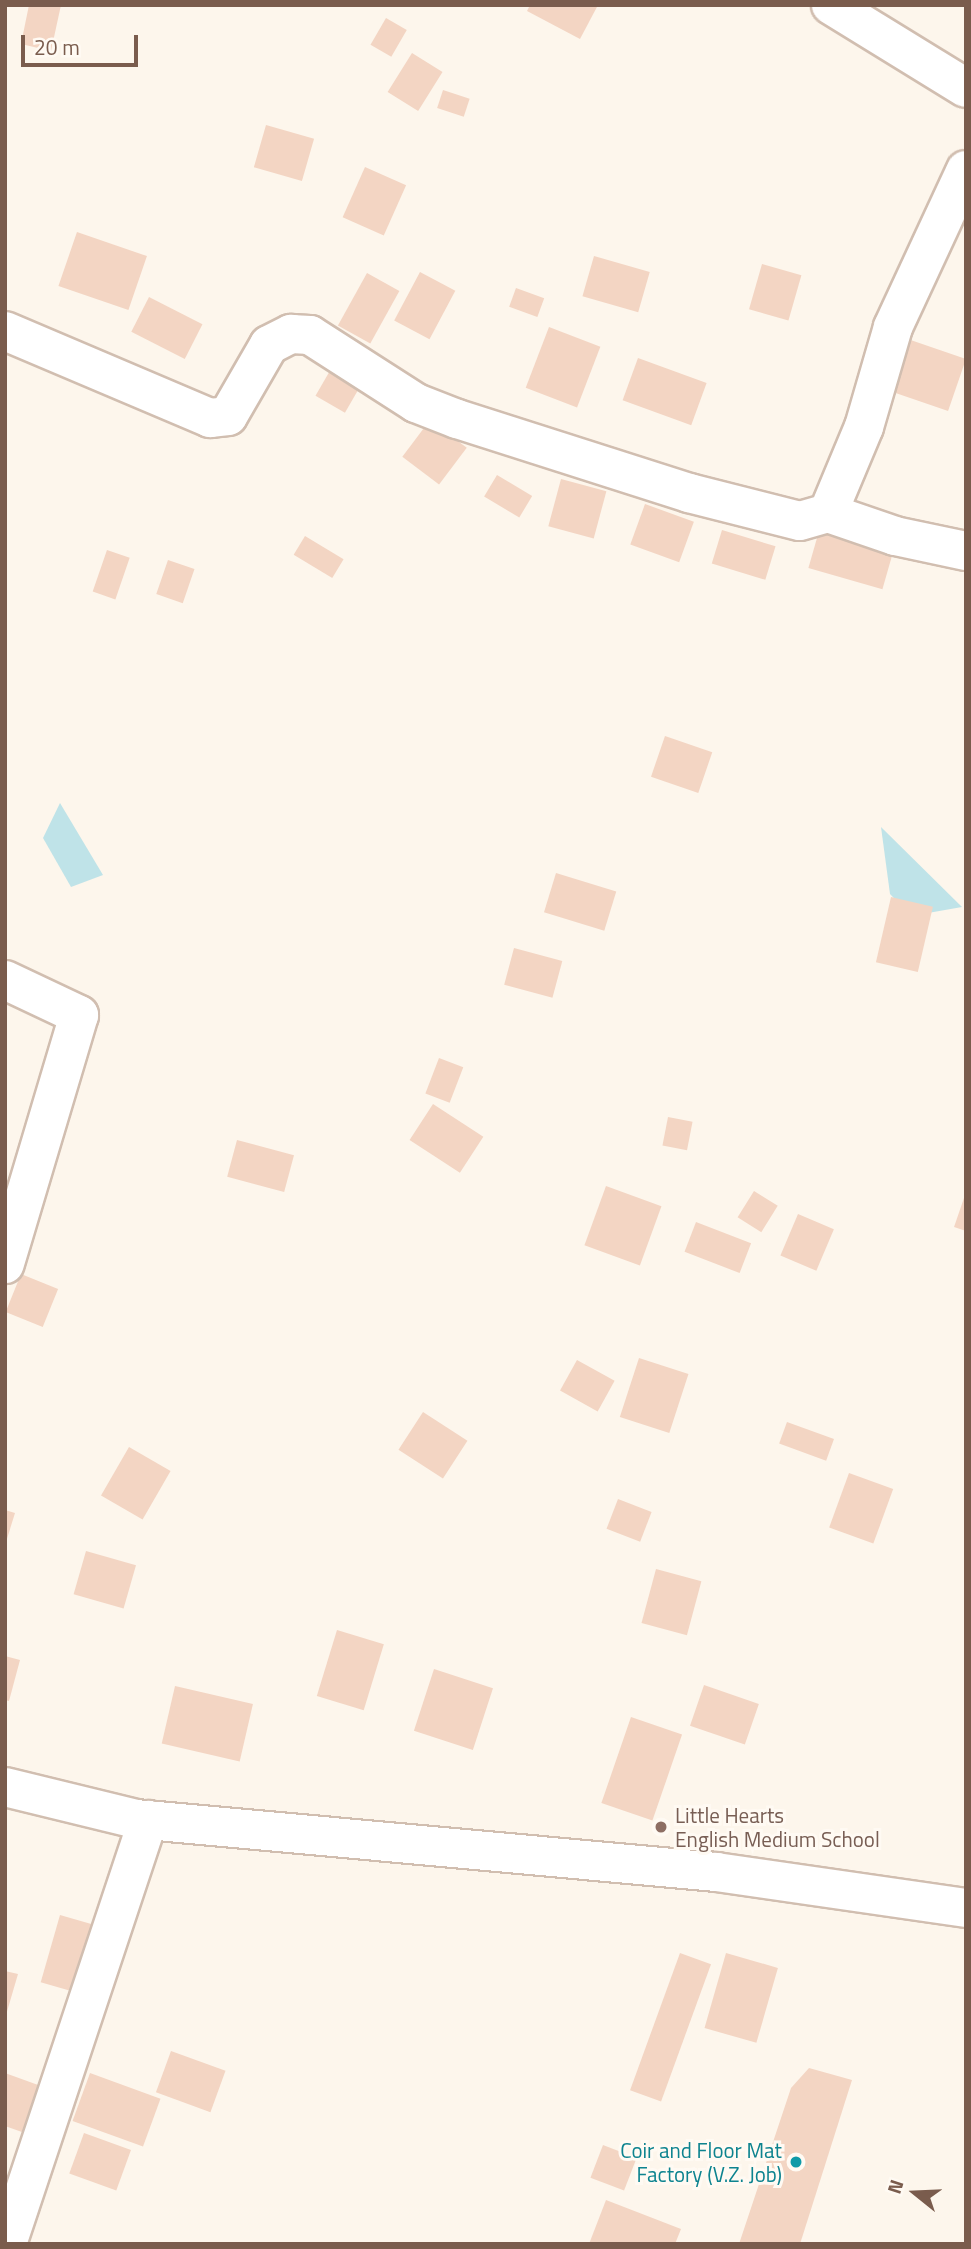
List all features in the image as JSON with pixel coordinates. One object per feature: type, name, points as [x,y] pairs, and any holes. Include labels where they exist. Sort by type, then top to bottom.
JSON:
[{"type":"street","points":[[831,5],[966,88]]},
{"type":"street","points":[[828,513],[864,428],[893,327],[966,170]]},
{"type":"street","points":[[5,331],[210,418],[228,416],[269,345],[291,334],[310,335],[416,403],[457,419],[689,492],[790,519],[800,521],[828,513],[895,536],[966,551]]},
{"type":"street","points":[[5,980],[79,1015],[5,1264]]},
{"type":"street","points":[[5,1787],[148,1820],[716,1872],[966,1908]]},
{"type":"street","points":[[7,2244],[148,1820]]},
{"type":"water","points":[[60,803],[103,875],[71,887],[43,838]]},
{"type":"water","points":[[881,827],[962,907],[911,916],[890,894]]},
{"type":"building","points":[[29,5],[61,5],[51,51],[21,44]]},
{"type":"building","points":[[530,5],[598,5],[580,39],[527,11]]},
{"type":"building","points":[[386,18],[407,30],[391,57],[370,45]]},
{"type":"building","points":[[412,53],[443,72],[418,111],[388,92]]},
{"type":"building","points":[[443,90],[470,99],[464,117],[437,108]]},
{"type":"building","points":[[266,125],[314,139],[302,181],[254,167]]},
{"type":"building","points":[[365,167],[406,185],[384,236],[343,217]]},
{"type":"building","points":[[77,232],[147,256],[128,310],[58,286]]},
{"type":"building","points":[[594,256],[650,272],[638,312],[582,296]]},
{"type":"building","points":[[762,264],[801,275],[788,320],[749,309]]},
{"type":"building","points":[[420,272],[455,291],[429,339],[394,321]]},
{"type":"building","points":[[367,273],[399,291],[370,343],[338,325]]},
{"type":"building","points":[[516,288],[544,298],[537,317],[509,307]]},
{"type":"building","points":[[149,297],[202,324],[185,359],[131,332]]},
{"type":"building","points":[[549,327],[600,347],[577,407],[526,388]]},
{"type":"building","points":[[896,335],[966,359],[948,411],[878,387]]},
{"type":"building","points":[[638,358],[707,383],[691,425],[623,400]]},
{"type":"building","points":[[335,362],[364,379],[345,413],[316,396]]},
{"type":"building","points":[[430,420],[467,448],[439,484],[402,457]]},
{"type":"building","points":[[497,475],[532,496],[519,518],[484,496]]},
{"type":"building","points":[[561,479],[606,491],[594,538],[548,526]]},
{"type":"building","points":[[645,504],[694,522],[679,562],[630,544]]},
{"type":"building","points":[[823,517],[897,538],[882,589],[808,568]]},
{"type":"building","points":[[722,530],[776,546],[765,580],[712,563]]},
{"type":"building","points":[[305,536],[344,559],[332,578],[294,555]]},
{"type":"building","points":[[107,550],[130,558],[115,599],[93,592]]},
{"type":"building","points":[[168,560],[194,569],[183,603],[156,594]]},
{"type":"building","points":[[665,736],[712,752],[698,793],[651,777]]},
{"type":"building","points":[[556,873],[616,891],[604,931],[544,912]]},
{"type":"building","points":[[891,897],[933,907],[918,972],[876,962]]},
{"type":"building","points":[[514,948],[562,961],[552,998],[504,985]]},
{"type":"building","points":[[439,1058],[463,1067],[450,1103],[425,1093]]},
{"type":"building","points":[[433,1104],[483,1137],[460,1173],[410,1140]]},
{"type":"building","points":[[668,1117],[693,1122],[687,1150],[662,1145]]},
{"type":"building","points":[[237,1140],[294,1155],[284,1192],[227,1177]]},
{"type":"building","points":[[606,1186],[661,1206],[640,1265],[584,1245]]},
{"type":"building","points":[[754,1191],[778,1206],[761,1232],[738,1217]]},
{"type":"building","points":[[966,1195],[966,1231],[954,1227]]},
{"type":"building","points":[[798,1214],[834,1229],[816,1271],[780,1255]]},
{"type":"building","points":[[696,1222],[751,1243],[740,1273],[685,1252]]},
{"type":"building","points":[[21,1274],[58,1289],[43,1327],[6,1312]]},
{"type":"building","points":[[639,1358],[688,1374],[669,1433],[620,1417]]},
{"type":"building","points":[[577,1360],[615,1381],[598,1411],[560,1391]]},
{"type":"building","points":[[423,1412],[467,1441],[443,1479],[398,1450]]},
{"type":"building","points":[[787,1422],[834,1439],[826,1461],[779,1444]]},
{"type":"building","points":[[129,1447],[171,1471],[143,1519],[101,1495]]},
{"type":"building","points":[[849,1473],[893,1489],[873,1544],[829,1528]]},
{"type":"building","points":[[618,1499],[652,1512],[640,1542],[607,1529]]},
{"type":"building","points":[[5,1510],[15,1513],[6,1542],[5,1542]]},
{"type":"building","points":[[86,1551],[136,1565],[124,1609],[74,1594]]},
{"type":"building","points":[[656,1569],[701,1581],[687,1635],[642,1623]]},
{"type":"building","points":[[337,1630],[384,1644],[364,1710],[317,1696]]},
{"type":"building","points":[[5,1656],[20,1660],[9,1701],[5,1700]]},
{"type":"building","points":[[434,1669],[493,1688],[473,1750],[414,1731]]},
{"type":"building","points":[[704,1685],[759,1704],[745,1745],[690,1726]]},
{"type":"building","points":[[175,1686],[253,1704],[240,1761],[162,1743]]},
{"type":"building","points":[[631,1717],[682,1735],[652,1821],[601,1803]]},
{"type":"building","points":[[60,1915],[104,1928],[85,1995],[41,1982]]},
{"type":"building","points":[[680,1953],[711,1964],[661,2101],[630,2090]]},
{"type":"building","points":[[726,1953],[778,1968],[756,2043],[705,2028]]},
{"type":"building","points":[[5,1971],[18,1974],[6,2015],[5,2015]]},
{"type":"building","points":[[171,2051],[226,2071],[210,2112],[156,2092]]},
{"type":"building","name":"Coir and Floor Mat Factory (V.Z. Job)","points":[[809,2068],[852,2080],[800,2244],[739,2244],[791,2088]]},
{"type":"building","points":[[5,2073],[52,2090],[36,2137],[5,2126]]},
{"type":"building","points":[[90,2073],[160,2099],[143,2147],[73,2121]]},
{"type":"building","points":[[84,2133],[131,2150],[116,2191],[69,2173]]},
{"type":"building","points":[[603,2145],[637,2158],[624,2191],[590,2178]]},
{"type":"building","points":[[606,2200],[681,2229],[675,2244],[589,2244]]},
{"type":"place","name":"Little Hearts English Medium School","points":[[661,1827]]},
{"type":"place","name":"Coir and Floor Mat Factory (V.Z. Job)","points":[[796,2162]]}]
